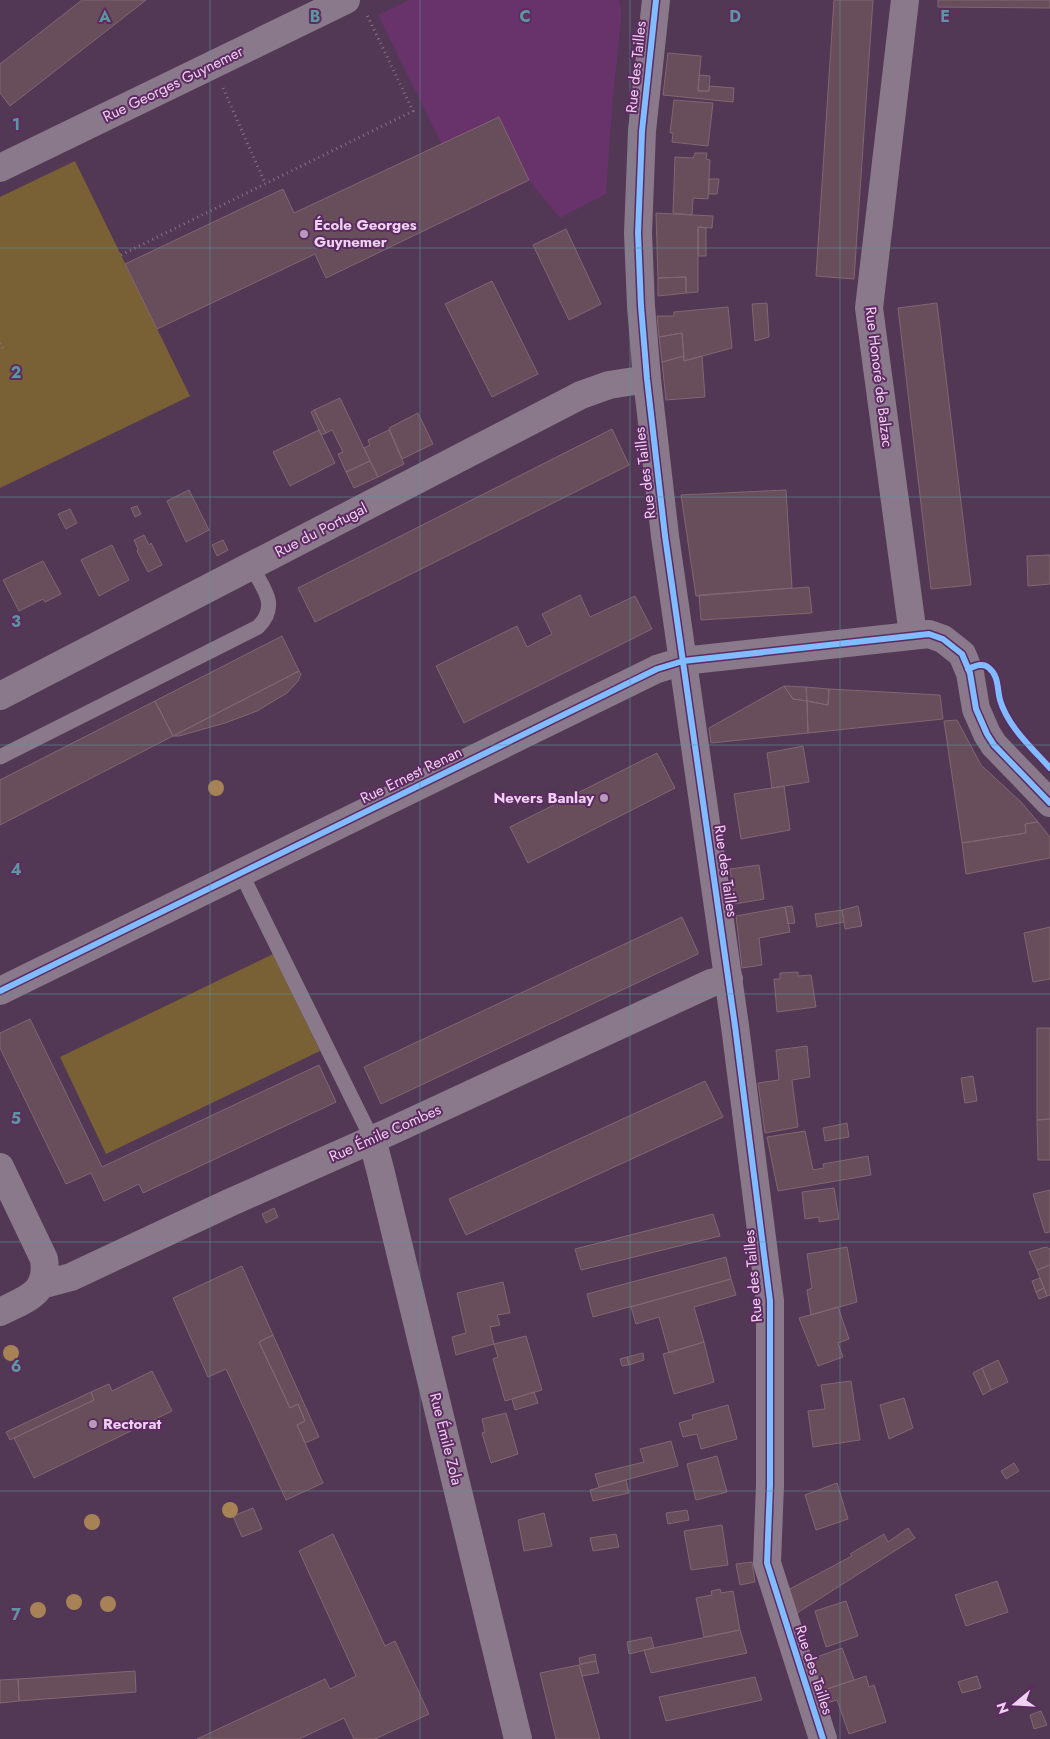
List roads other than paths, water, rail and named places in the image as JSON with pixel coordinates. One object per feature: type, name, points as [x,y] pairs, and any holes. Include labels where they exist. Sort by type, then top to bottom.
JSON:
[{"type":"street","name":"Rue des Tailles","points":[[656,0],[642,131],[638,233],[647,379],[666,536],[728,979],[770,1301],[770,1486],[767,1564],[823,1739]]},
{"type":"street","name":"Rue Honoré de Balzac","points":[[905,0],[869,308],[913,635]]},
{"type":"street","name":"Rue Georges Guynemer","points":[[0,168],[213,65],[356,6]]},
{"type":"street","name":"Rue du Portugal","points":[[0,696],[581,395],[609,385],[647,379]]},
{"type":"street","name":"Rue Ernest Renan","points":[[0,991],[657,669],[683,661],[851,644],[913,635],[930,634],[942,638],[962,654],[970,673],[976,709],[994,745],[1050,803]]},
{"type":"street","name":"Rue Émile Combes","points":[[41,1285],[71,1277],[711,983],[728,979]]},
{"type":"street","name":"Rue Émile Zola","points":[[372,1139],[518,1739]]},
{"type":"street","points":[[0,1167],[44,1259],[45,1267],[41,1285],[33,1296],[0,1312]]},
{"type":"lane","points":[[0,757],[258,627],[268,615],[268,598],[251,566]]},
{"type":"lane","points":[[241,873],[372,1139]]},
{"type":"place","name":"École Georges Guynemer","points":[[304,234]]},
{"type":"place","name":"Nevers Banlay","points":[[604,798]]},
{"type":"place","name":"Rectorat","points":[[93,1424]]}]
